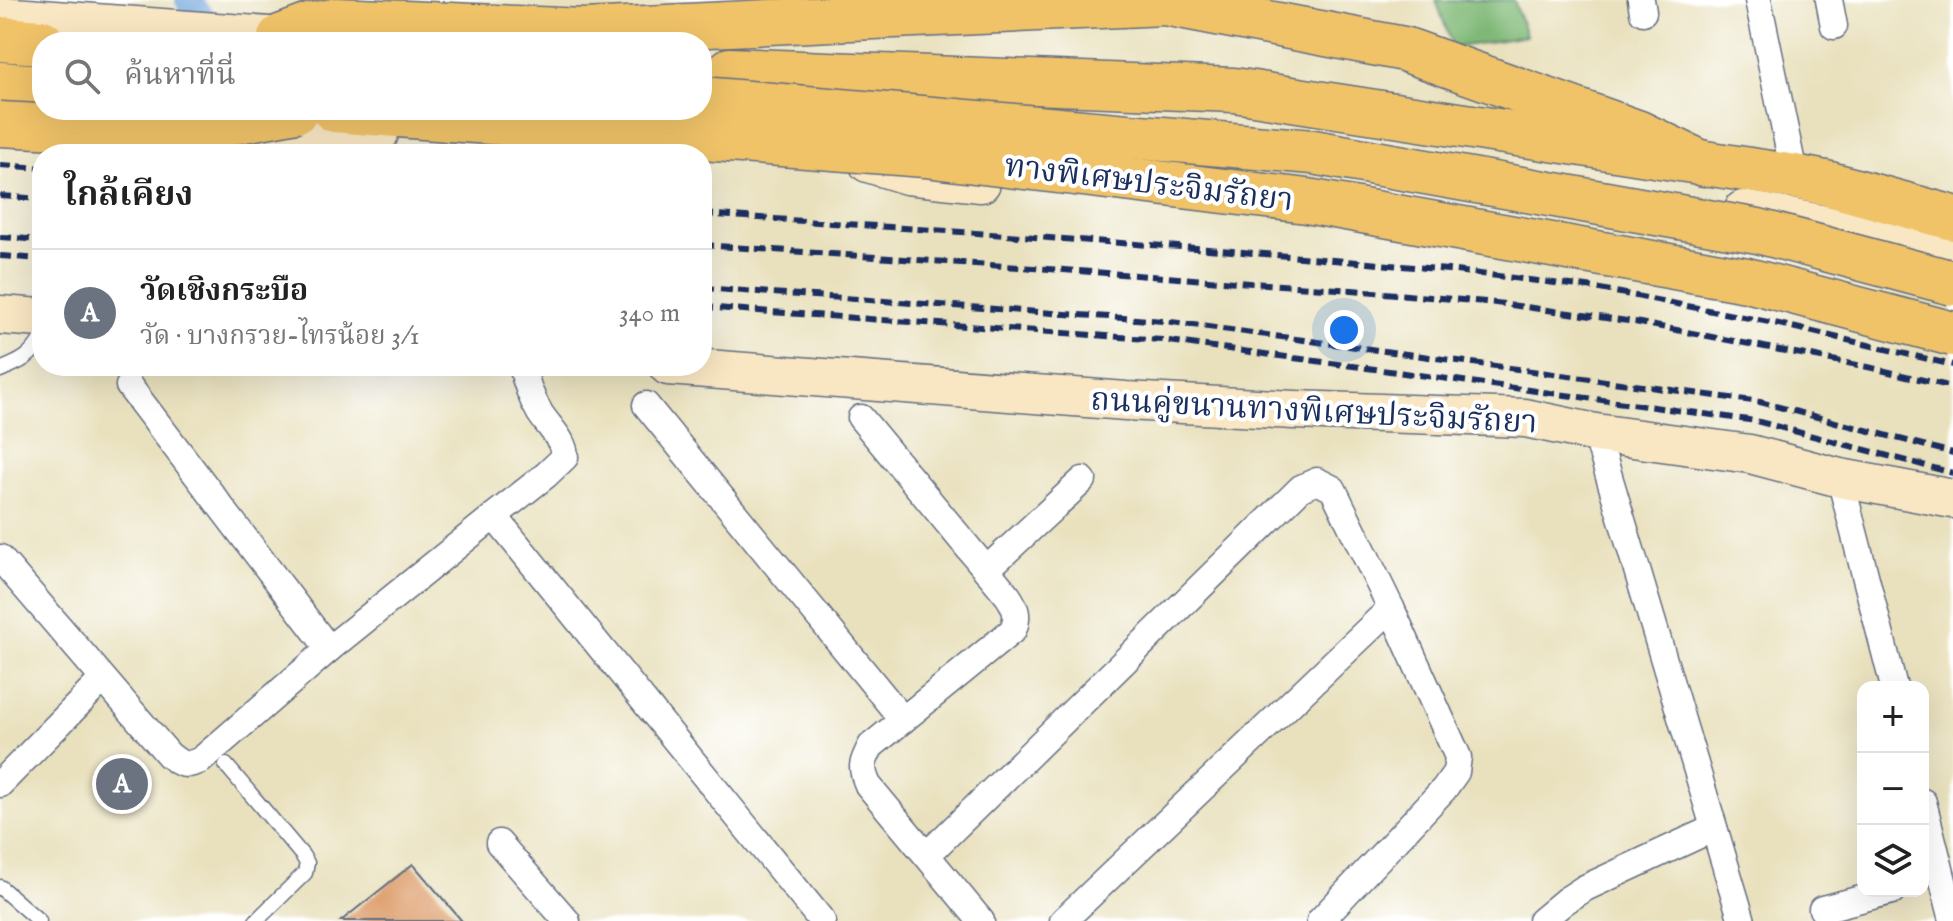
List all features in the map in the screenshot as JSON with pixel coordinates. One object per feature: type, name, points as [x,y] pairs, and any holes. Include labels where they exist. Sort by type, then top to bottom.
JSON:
[{"type":"highway","points":[[280,32],[337,20],[584,31],[895,8],[1164,3],[1404,49],[1639,133],[1704,164]]},
{"type":"highway","points":[[0,39],[32,41]]},
{"type":"highway","points":[[712,79],[1234,90],[1826,183],[1953,218]]},
{"type":"highway","name":"ทางพิเศษประจิมรัถยา","points":[[712,79],[1313,152],[1758,231],[1953,283]]},
{"type":"highway","points":[[0,84],[32,86]]},
{"type":"highway","points":[[0,124],[134,131],[208,127],[245,120]]},
{"type":"highway","name":"ทางพิเศษประจิมรัถยา","points":[[465,120],[925,155],[1307,201],[1747,280],[1953,334]]},
{"type":"main road","points":[[0,16],[213,32]]},
{"type":"main road","points":[[712,80],[757,109],[787,138],[907,175],[1298,215],[1340,205],[1414,168],[1455,167],[1794,218],[1884,237],[1953,256]]},
{"type":"main road","points":[[0,106],[32,108]]},
{"type":"main road","points":[[712,159],[730,160],[754,142],[757,109]]},
{"type":"main road","points":[[191,120],[509,144]]},
{"type":"main road","points":[[0,315],[32,317]]},
{"type":"main road","name":"ถนนคู่ขนานทางพิเศษประจิมรัถยา","points":[[712,369],[1126,401],[1525,418],[1596,433],[1750,454],[1840,478],[1953,499]]},
{"type":"street","points":[[1758,0],[1792,164]]},
{"type":"street","points":[[0,558],[169,755],[181,764],[191,764],[201,760],[329,649],[563,461],[565,449],[541,415],[527,389],[524,376]]},
{"type":"street","points":[[129,386],[329,649]]},
{"type":"street","points":[[646,405],[903,720]]},
{"type":"street","points":[[861,418],[1016,608],[1017,620],[1013,630],[871,746],[863,761],[862,772],[868,785],[978,920]]},
{"type":"street","points":[[1596,433],[1742,921]]},
{"type":"street","points":[[1840,478],[1892,681]]},
{"type":"street","points":[[986,570],[1083,480]]},
{"type":"street","points":[[927,855],[1301,488],[1317,481],[1333,489],[1458,757],[1456,772],[1434,800],[1320,921]]},
{"type":"street","points":[[494,516],[822,921]]},
{"type":"street","points":[[1063,921],[1391,608]]},
{"type":"street","points":[[0,784],[103,679]]},
{"type":"street","points":[[1926,825],[1933,880],[1953,920]]},
{"type":"street","points":[[1541,921],[1585,888],[1714,828]]},
{"type":"street","points":[[499,843],[567,921]]},
{"type":"street","points":[[1822,909],[1869,897]]},
{"type":"lane","points":[[0,370],[20,362],[32,352]]},
{"type":"lane","points":[[226,765],[307,863],[305,873],[256,921]]},
{"type":"lane","points":[[0,887],[39,921]]},
{"type":"green space","points":[[1436,0],[1514,0],[1526,36],[1453,48]]},
{"type":"building","points":[[413,864],[462,921],[341,921]]},
{"type":"waterway","points":[[188,0],[213,32]]},
{"type":"railway","points":[[0,165],[32,167]]},
{"type":"railway","points":[[0,196],[32,198]]},
{"type":"railway","points":[[712,215],[1208,249],[1448,270],[1595,288],[1779,324],[1953,365]]},
{"type":"railway","points":[[0,237],[32,239]]},
{"type":"railway","points":[[712,246],[1352,290],[1496,303],[1635,322],[1868,367],[1953,387]]},
{"type":"railway","points":[[0,256],[32,258]]},
{"type":"railway","points":[[712,289],[1164,321],[1760,402],[1953,453]]},
{"type":"railway","points":[[712,308],[1162,340],[1756,421],[1953,473]]},
{"type":"place","name":"วัดเชิงกระบือ","points":[[122,784]]}]
